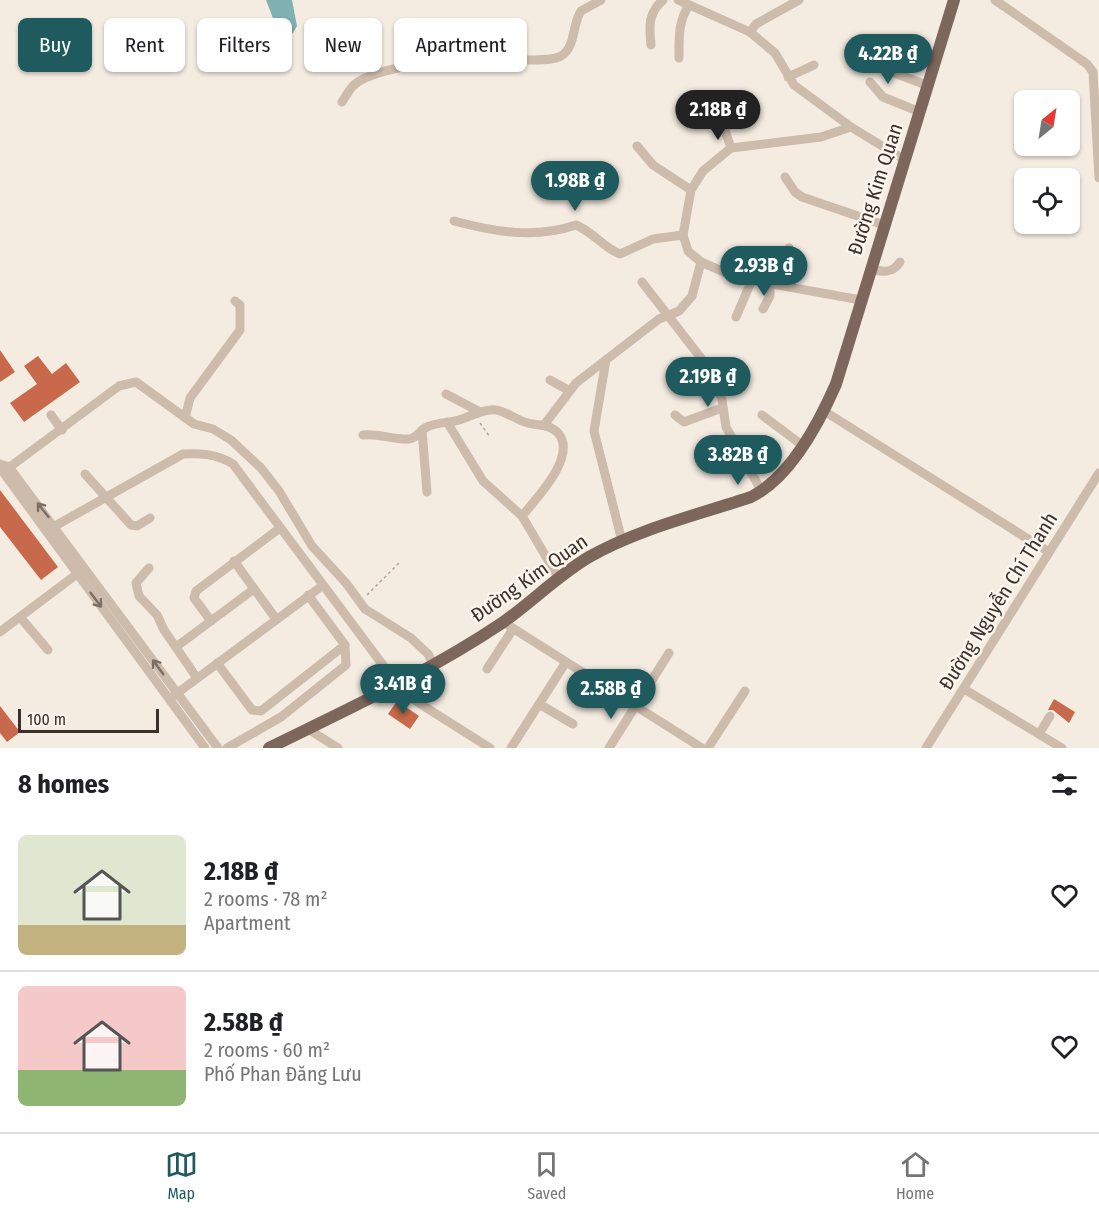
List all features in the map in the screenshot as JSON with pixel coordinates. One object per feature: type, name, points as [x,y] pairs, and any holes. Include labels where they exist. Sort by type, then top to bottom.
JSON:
[{"type":"main road","name":"Đường Kim Quan","points":[[269,748],[508,625],[558,577],[590,557],[622,541],[762,492],[778,476],[824,411],[836,384],[954,0]]},
{"type":"street","points":[[527,59],[559,57],[567,51],[581,11],[601,0]]},
{"type":"street","points":[[651,45],[649,22],[653,11],[663,0]]},
{"type":"street","points":[[678,0],[750,32],[775,54],[788,76],[807,96],[851,127],[905,160]]},
{"type":"street","points":[[750,32],[756,24],[799,0]]},
{"type":"street","points":[[995,0],[1087,64],[1093,72],[1099,178]]},
{"type":"street","points":[[679,58],[679,32],[683,15],[689,5]]},
{"type":"street","points":[[857,58],[929,86]]},
{"type":"street","points":[[788,76],[814,65]]},
{"type":"street","points":[[342,102],[355,84],[373,75],[394,71]]},
{"type":"street","points":[[870,82],[883,97],[920,112]]},
{"type":"street","points":[[717,106],[731,148]]},
{"type":"street","points":[[851,127],[822,137],[731,148],[703,171],[691,190],[683,235],[688,251],[701,262],[751,282],[783,285],[861,300]]},
{"type":"street","points":[[637,146],[653,165],[691,190]]},
{"type":"street","points":[[786,177],[789,184],[802,197],[884,225]]},
{"type":"street","points":[[454,221],[480,228],[551,234],[576,225],[620,254],[653,239],[683,235]]},
{"type":"street","points":[[783,285],[789,248]]},
{"type":"street","points":[[544,425],[568,390],[659,319],[679,311],[692,296],[701,262]]},
{"type":"street","points":[[870,269],[888,272],[896,268],[900,262]]},
{"type":"street","points":[[642,282],[670,314],[711,371],[722,400],[726,427],[762,492]]},
{"type":"street","points":[[736,317],[751,282]]},
{"type":"street","points":[[763,309],[770,296],[770,284]]},
{"type":"street","points":[[185,418],[190,398],[240,330],[240,305],[235,301]]},
{"type":"street","points":[[606,360],[594,431],[622,541]]},
{"type":"street","points":[[550,380],[568,390]]},
{"type":"street","points":[[3,468],[62,430],[128,382],[136,382],[146,387],[185,418],[221,433],[261,468],[279,491],[312,546],[359,602],[371,614],[411,638],[428,654],[433,664]]},
{"type":"street","points":[[446,394],[477,413]]},
{"type":"street","points":[[675,415],[683,423],[722,408]]},
{"type":"street","points":[[363,435],[381,434],[408,439],[422,430],[477,413],[497,410],[529,423],[544,425],[559,434],[564,446],[562,458],[555,474],[522,516]]},
{"type":"street","points":[[824,411],[1049,552]]},
{"type":"street","points":[[51,415],[62,430]]},
{"type":"street","points":[[762,415],[802,445]]},
{"type":"street","points":[[447,422],[483,481],[522,516],[558,577]]},
{"type":"street","points":[[422,430],[427,492]]},
{"type":"street","points":[[56,526],[183,454],[204,453],[233,464],[394,685],[490,748]]},
{"type":"street","points":[[3,468],[56,526],[173,697],[205,748]]},
{"type":"street","points":[[3,468],[77,575],[173,697],[218,748]]},
{"type":"street","name":"Đường Nguyễn Chí Thanh","points":[[926,748],[1099,473]]},
{"type":"street","points":[[85,474],[131,525],[137,526],[150,518]]},
{"type":"street","points":[[211,621],[194,598],[196,591],[280,528]]},
{"type":"street","points":[[234,561],[276,619]]},
{"type":"street","points":[[0,633],[86,568]]},
{"type":"street","points":[[149,568],[136,584],[139,596],[157,615],[197,678]]},
{"type":"street","points":[[173,697],[322,586]]},
{"type":"street","points":[[176,647],[254,589]]},
{"type":"street","points":[[227,748],[281,717],[346,665],[345,645],[308,595]]},
{"type":"street","points":[[20,617],[48,650]]},
{"type":"street","points":[[487,669],[508,625],[702,748]]},
{"type":"street","points":[[217,663],[252,710],[261,711],[345,645]]},
{"type":"street","points":[[610,748],[669,653]]},
{"type":"street","points":[[511,748],[566,662]]},
{"type":"street","points":[[963,689],[1062,748]]},
{"type":"street","points":[[708,748],[745,691]]},
{"type":"street","points":[[539,704],[573,724]]},
{"type":"street","points":[[1039,734],[1050,716]]},
{"type":"street","points":[[308,729],[338,748]]},
{"type":"path","points":[[477,413],[490,437]]},
{"type":"path","points":[[359,602],[401,561]]},
{"type":"water","points":[[266,0],[292,0],[297,26],[293,33],[292,18],[273,18]]},
{"type":"building","points":[[0,350],[15,372],[0,382]]},
{"type":"building","points":[[38,356],[52,374],[66,363],[80,382],[24,422],[10,403],[37,384],[24,366]]},
{"type":"building","points":[[0,490],[58,567],[41,580],[0,527]]},
{"type":"building","points":[[1054,699],[1075,712],[1069,723],[1053,710],[1048,710]]},
{"type":"building","points":[[397,701],[419,716],[410,729],[388,714]]},
{"type":"building","points":[[0,706],[20,732],[7,742],[0,733]]}]
